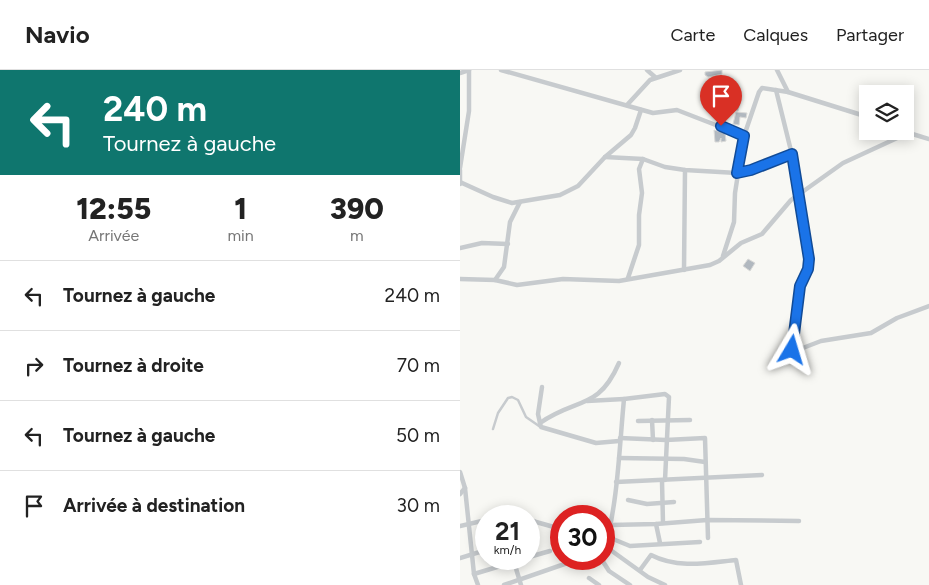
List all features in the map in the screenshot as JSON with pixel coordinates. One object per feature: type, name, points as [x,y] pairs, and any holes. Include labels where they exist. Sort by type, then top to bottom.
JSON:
[{"type":"street","points":[[460,74],[469,70],[469,111],[460,169],[460,183],[505,202],[520,202],[571,191],[605,157],[631,135],[636,128],[641,110]]},
{"type":"street","points":[[501,70],[641,110],[653,112],[676,110],[744,136]]},
{"type":"street","points":[[647,70],[655,77]]},
{"type":"street","points":[[627,105],[655,77],[680,70]]},
{"type":"street","points":[[778,70],[788,92]]},
{"type":"street","points":[[719,261],[725,251],[734,222],[737,173],[744,136],[759,90],[788,92],[859,114]]},
{"type":"street","points":[[776,90],[792,154],[809,259],[808,269],[800,286],[792,350],[795,351],[831,338],[871,333],[897,318],[929,306]]},
{"type":"street","points":[[914,134],[929,139]]},
{"type":"street","points":[[460,279],[495,280],[517,285],[563,279],[619,281],[710,266],[741,243],[762,234],[783,208],[799,193],[842,163],[889,140]]},
{"type":"street","points":[[605,157],[643,159],[665,167],[685,170],[737,173],[751,170],[792,154]]},
{"type":"street","points":[[628,278],[639,245],[639,215],[642,193],[639,169],[643,159]]},
{"type":"street","points":[[684,270],[685,170]]},
{"type":"street","points":[[495,280],[504,267],[510,222],[520,202]]},
{"type":"street","points":[[460,248],[482,243],[508,244]]},
{"type":"street","points":[[540,425],[552,414],[587,401],[607,386],[619,363]]},
{"type":"street","points":[[540,425],[538,414],[542,387]]},
{"type":"street","points":[[587,401],[667,395],[667,460],[662,503],[663,523]]},
{"type":"street","points":[[615,506],[624,399]]},
{"type":"street","points":[[652,420],[653,440]]},
{"type":"street","points":[[638,421],[690,420]]},
{"type":"street","points":[[540,425],[596,443],[620,440],[705,438],[708,538]]},
{"type":"street","points":[[619,458],[705,462]]},
{"type":"street","points":[[460,472],[465,488],[474,574],[478,585]]},
{"type":"street","points":[[616,482],[762,475]]},
{"type":"street","points":[[460,494],[465,488]]},
{"type":"street","points":[[628,500],[647,504],[674,502]]},
{"type":"street","points":[[615,524],[656,524],[707,520],[799,521]]},
{"type":"street","points":[[460,526],[468,525],[475,521]]},
{"type":"street","points":[[656,524],[660,543]]},
{"type":"street","points":[[615,541],[630,546],[700,542]]},
{"type":"street","points":[[540,554],[550,551]]},
{"type":"street","points":[[615,552],[665,585]]},
{"type":"street","points":[[460,558],[473,554]]},
{"type":"street","points":[[640,570],[651,555],[676,563],[690,564],[736,560],[741,585]]},
{"type":"street","points":[[474,574],[487,570]]},
{"type":"street","points":[[516,570],[520,583]]},
{"type":"street","points":[[504,585],[520,583],[552,570]]},
{"type":"street","points":[[608,570],[628,585]]},
{"type":"street","points":[[589,578],[599,585]]},
{"type":"lane","points":[[493,429],[498,413],[508,398],[512,397],[518,400],[526,417],[540,425]]},
{"type":"building","points":[[722,70],[722,74],[708,77],[705,75],[705,72]]},
{"type":"building","points":[[730,99],[740,102],[738,111],[728,108]]},
{"type":"building","points":[[736,112],[747,113],[746,118],[740,117],[739,125],[733,124]]},
{"type":"building","points":[[714,130],[725,133],[726,141],[721,142],[721,138],[719,142],[715,142]]},
{"type":"building","points":[[748,259],[755,263],[750,271],[743,266]]},
{"type":"route","points":[[721,126],[744,136],[739,154],[737,173],[751,170],[792,154],[796,167],[802,224],[809,259],[808,269],[800,286],[792,350]]}]
